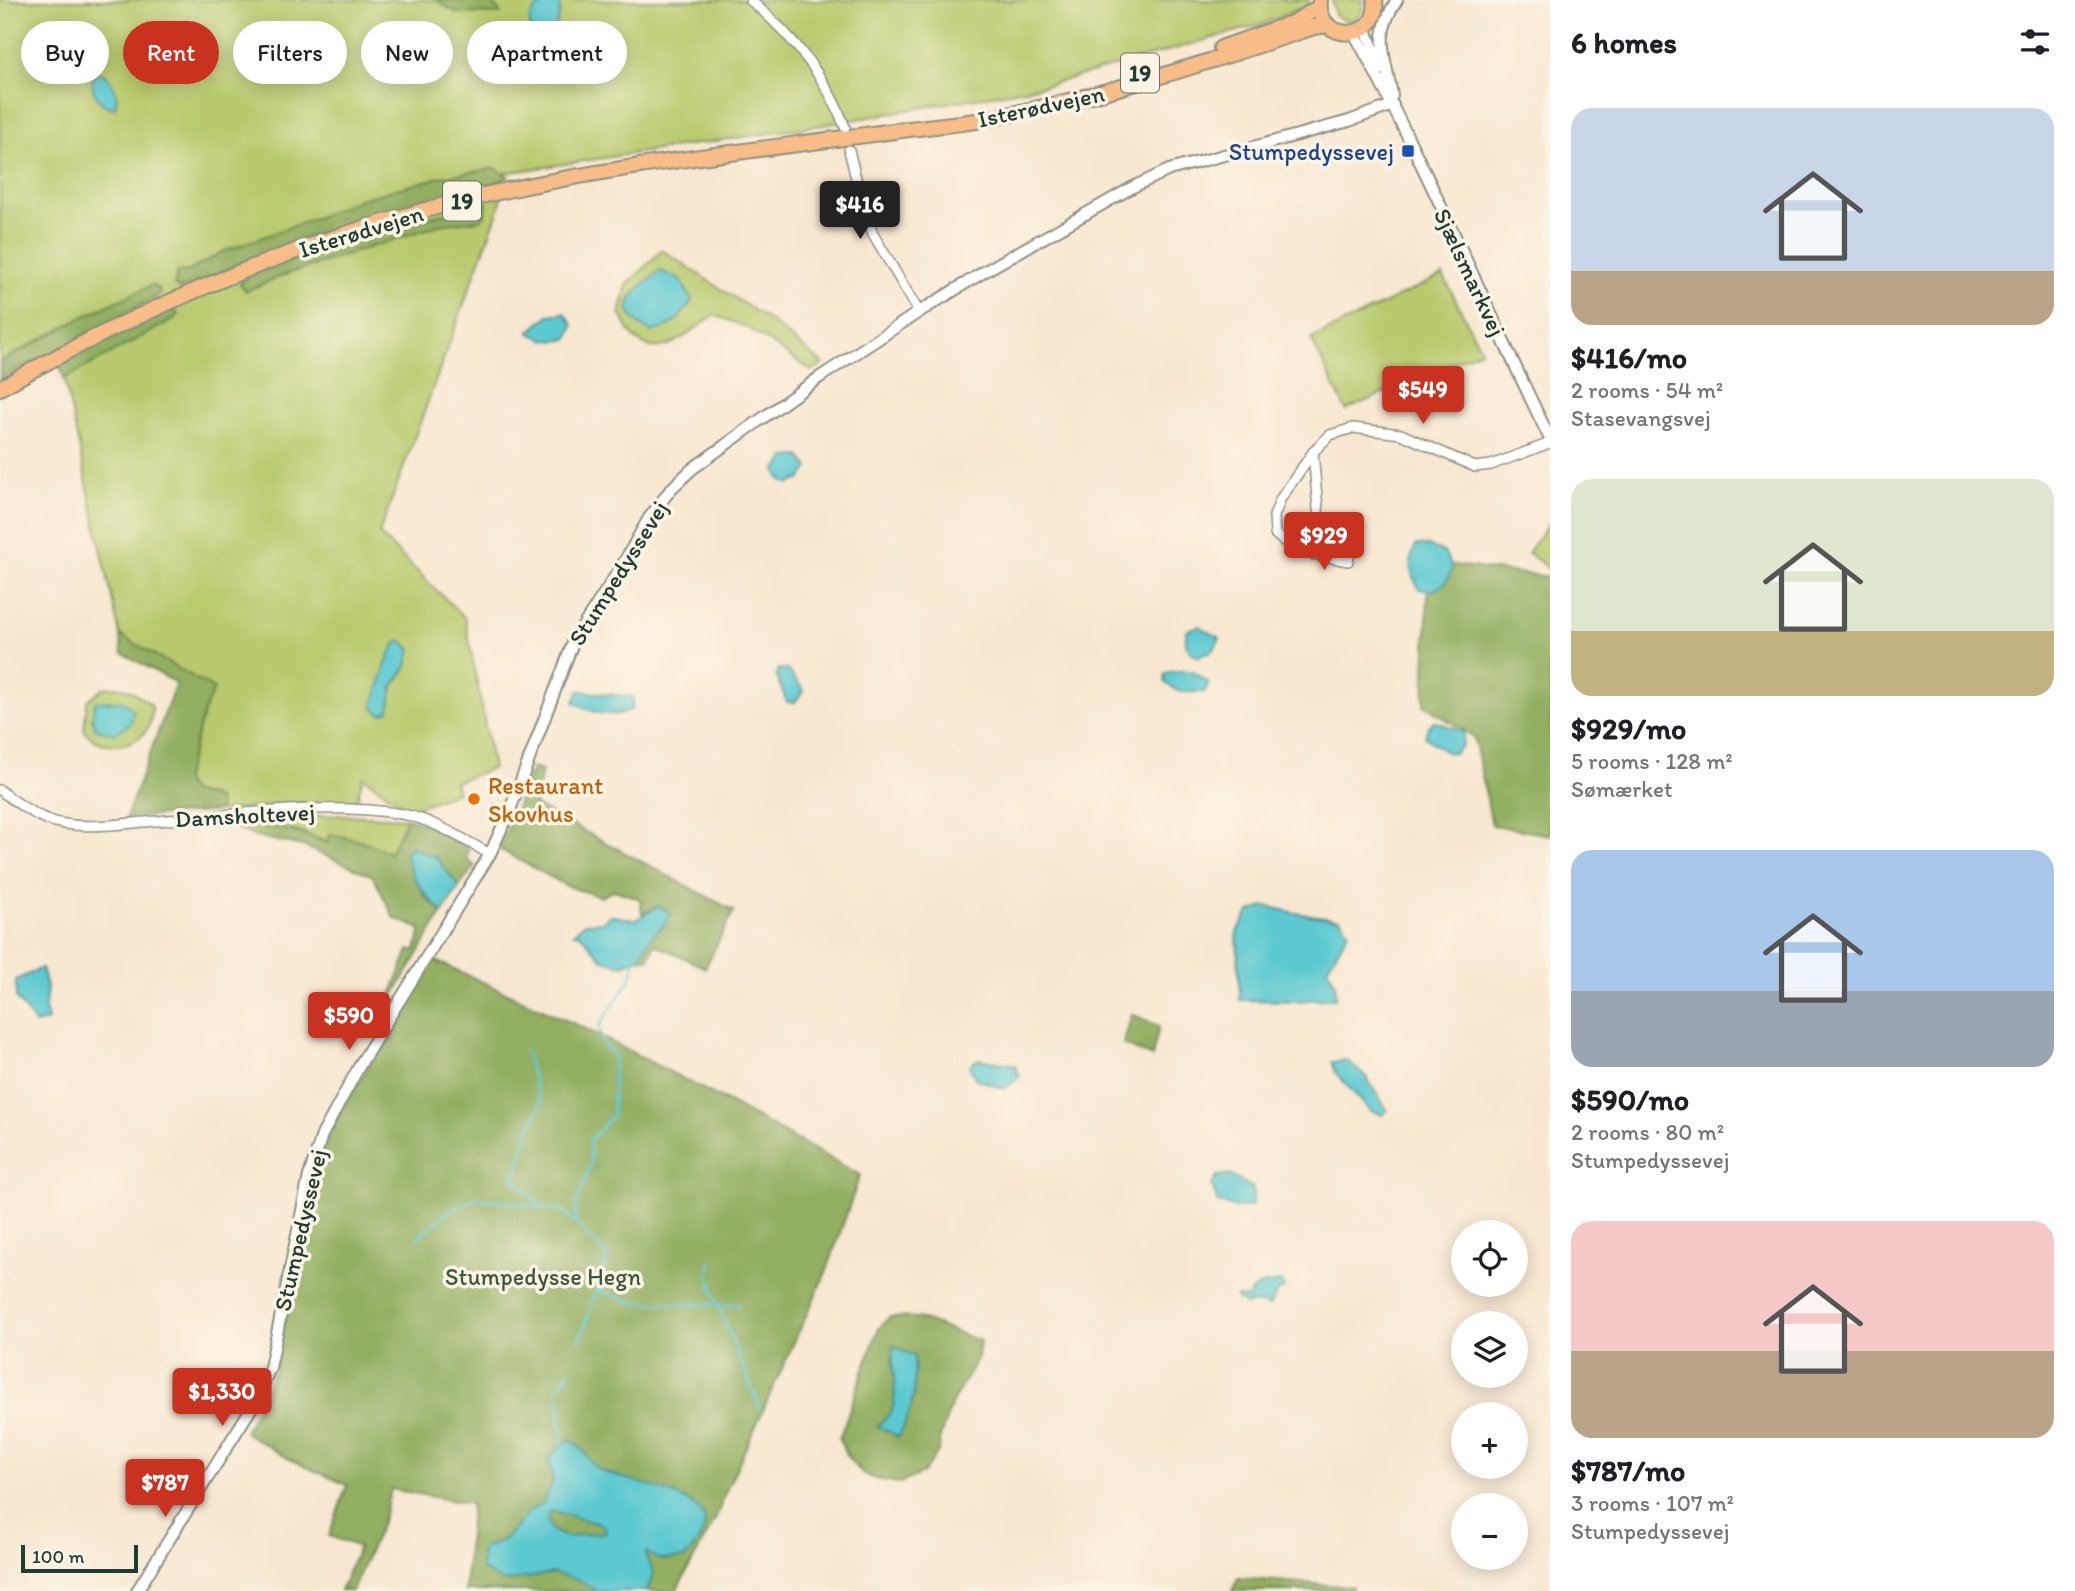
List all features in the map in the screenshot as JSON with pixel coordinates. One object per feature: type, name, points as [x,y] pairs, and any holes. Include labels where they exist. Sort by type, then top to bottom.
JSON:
[{"type":"main road","points":[[1328,25],[1342,33],[1359,30],[1374,14],[1377,2]]},
{"type":"main road","name":"19","points":[[1320,4],[1321,15],[1328,25]]},
{"type":"main road","name":"Isterødvejen","points":[[0,388],[61,353],[220,279],[305,247],[380,223],[470,198],[623,168],[955,122],[1041,102],[1136,75],[1294,22],[1320,4]]},
{"type":"main road","name":"Isterødvejen","points":[[955,122],[971,122],[1113,91],[1314,27],[1328,25]]},
{"type":"street","points":[[750,0],[797,46],[812,66],[835,101],[845,127]]},
{"type":"street","name":"Sjælsmarkvej","points":[[1392,100],[1381,41],[1386,19],[1397,0]]},
{"type":"street","name":"Sjælsmarkvej","points":[[1359,30],[1550,441]]},
{"type":"street","name":"Stumpedyssevej","points":[[137,1591],[219,1463],[262,1388],[270,1368],[314,1156],[322,1136],[361,1063],[490,854],[505,822],[574,640],[649,518],[671,489],[692,469],[820,377],[919,312],[1133,187],[1169,170],[1349,121],[1392,100]]},
{"type":"street","points":[[849,150],[873,234],[919,312]]},
{"type":"street","points":[[1313,452],[1319,520],[1328,530],[1354,536],[1348,561],[1296,551],[1275,534],[1274,516],[1281,498],[1313,452],[1330,435],[1353,428],[1401,434],[1475,467],[1491,465],[1550,441]]},
{"type":"street","name":"Damsholtevej","points":[[0,790],[39,816],[76,824],[120,824],[285,811],[378,811],[426,820],[490,854]]},
{"type":"green space","points":[[0,0],[1310,0],[1306,7],[1262,24],[1048,85],[835,123],[505,173],[500,206],[379,534],[465,618],[493,768],[455,782],[458,792],[410,810],[363,777],[357,800],[348,803],[307,802],[220,811],[211,796],[190,793],[185,787],[185,777],[213,689],[120,635],[63,373],[49,335],[0,362]]},
{"type":"green space","points":[[436,0],[491,0],[501,14],[457,13]]},
{"type":"green space","points":[[1332,0],[1363,0],[1363,6],[1359,16],[1346,20],[1335,15]]},
{"type":"green space","points":[[496,168],[509,177],[490,185],[435,198],[291,242],[181,289],[174,286],[177,272],[189,271],[222,252],[360,199],[440,177]]},
{"type":"green space","points":[[487,202],[485,215],[480,220],[439,225],[284,275],[246,291],[240,283],[252,274],[381,230]]},
{"type":"green space","points":[[662,250],[773,323],[823,364],[812,371],[748,328],[715,315],[676,342],[655,347],[644,345],[632,335],[620,313],[627,285]]},
{"type":"green space","points":[[1443,275],[1481,350],[1346,410],[1311,339]]},
{"type":"green space","points":[[152,285],[159,289],[160,293],[156,297],[0,380],[0,362],[85,316]]},
{"type":"green space","points":[[173,309],[178,314],[174,319],[64,379],[59,363],[136,324]]},
{"type":"green space","points":[[1550,522],[1550,569],[1528,553]]},
{"type":"green space","points":[[1429,562],[1550,577],[1550,835],[1492,825],[1474,737],[1424,705]]},
{"type":"green space","points":[[120,635],[214,689],[204,711],[185,777],[188,789],[192,792],[218,799],[220,811],[126,818],[176,683],[122,653]]},
{"type":"green space","points":[[103,688],[130,690],[152,705],[152,713],[149,726],[141,736],[126,743],[110,745],[95,740],[84,730],[87,701]]},
{"type":"green space","points":[[532,768],[542,771],[535,805],[734,911],[705,968],[655,944],[648,959],[640,958],[651,937],[663,926],[659,906],[642,914],[640,899],[614,890],[601,897],[567,886],[499,849]]},
{"type":"green space","points":[[343,815],[407,818],[390,853],[362,841],[329,834],[328,843],[302,832],[257,825],[254,819]]},
{"type":"green space","points":[[407,818],[425,824],[469,848],[466,858],[475,866],[459,887],[436,857],[408,865],[426,898],[443,912],[385,1010],[409,950],[416,950],[421,929],[394,918],[373,876],[303,846],[254,836],[233,827],[281,829],[327,843],[329,834],[362,841],[390,853]]},
{"type":"green space","name":"Stumpedysse Hegn","points":[[432,959],[586,1029],[730,1103],[860,1175],[828,1268],[715,1520],[676,1591],[465,1591],[471,1504],[391,1489],[381,1525],[352,1591],[340,1591],[359,1547],[329,1536],[347,1485],[291,1460],[244,1432],[262,1400],[275,1368],[318,1165],[332,1127]]},
{"type":"green space","points":[[1132,1014],[1159,1026],[1152,1057],[1123,1044]]},
{"type":"green space","points":[[889,1317],[918,1318],[980,1341],[978,1357],[952,1403],[940,1437],[939,1450],[923,1473],[900,1483],[875,1479],[862,1473],[849,1459],[839,1439],[878,1330]]},
{"type":"green space","points":[[1238,1578],[1352,1587],[1351,1591],[1232,1591]]},
{"type":"water","points":[[546,0],[560,0],[558,21],[529,21],[536,9]]},
{"type":"water","points":[[109,79],[114,88],[115,108],[102,102],[93,84],[109,84]]},
{"type":"water","points":[[660,271],[680,279],[692,300],[675,321],[665,328],[651,332],[631,316],[630,301],[641,287]]},
{"type":"water","points":[[565,313],[573,325],[568,339],[547,340],[529,332],[549,315]]},
{"type":"water","points":[[800,456],[809,467],[801,479],[789,484],[780,479],[776,470],[786,457]]},
{"type":"water","points":[[1416,545],[1429,546],[1444,552],[1453,569],[1445,583],[1433,591],[1419,589],[1413,578],[1411,562]]},
{"type":"water","points":[[1199,626],[1220,638],[1213,650],[1198,657],[1188,649],[1186,639],[1187,630]]},
{"type":"water","points":[[397,642],[403,642],[411,649],[407,666],[393,687],[389,711],[381,714],[373,707],[389,655]]},
{"type":"water","points":[[779,669],[788,670],[804,691],[794,703],[787,702],[776,675]]},
{"type":"water","points":[[1192,671],[1209,683],[1204,692],[1180,692],[1164,682],[1165,673]]},
{"type":"water","points":[[579,691],[633,697],[632,709],[617,714],[595,712],[574,702]]},
{"type":"water","points":[[123,701],[134,710],[130,724],[115,734],[96,729],[92,718],[95,702]]},
{"type":"water","points":[[1434,721],[1464,732],[1462,746],[1455,753],[1446,752],[1425,737],[1428,727]]},
{"type":"water","points":[[411,847],[436,857],[459,887],[443,912],[424,893],[414,878],[405,853]]},
{"type":"water","points":[[659,906],[671,914],[651,937],[640,958],[623,965],[603,960],[580,934],[574,933],[584,923],[602,922],[610,915],[635,920]]},
{"type":"water","points":[[1266,906],[1340,919],[1349,931],[1327,968],[1335,982],[1336,998],[1296,1001],[1240,1000],[1237,932],[1249,912]]},
{"type":"water","points":[[42,968],[47,987],[45,1008],[48,1020],[36,1024],[16,998],[16,980]]},
{"type":"water","points":[[978,1059],[1015,1065],[1020,1077],[1004,1089],[976,1079],[969,1066]]},
{"type":"water","points":[[1346,1060],[1366,1077],[1387,1110],[1383,1115],[1370,1111],[1336,1073],[1332,1062]]},
{"type":"water","points":[[1230,1175],[1253,1188],[1253,1205],[1239,1208],[1218,1203],[1212,1185],[1217,1176]]},
{"type":"water","points":[[1282,1282],[1284,1289],[1277,1292],[1269,1306],[1254,1303],[1246,1305],[1237,1299],[1249,1298],[1252,1290],[1265,1284]]},
{"type":"water","points":[[893,1346],[914,1356],[913,1398],[899,1437],[877,1426],[890,1414],[894,1402]]},
{"type":"water","points":[[570,1440],[580,1447],[600,1470],[676,1495],[700,1511],[705,1525],[685,1558],[660,1560],[646,1552],[654,1572],[647,1591],[597,1591],[579,1580],[553,1573],[504,1582],[481,1569],[482,1547],[503,1540],[526,1514],[543,1503],[553,1481],[549,1459],[560,1446]],"holes":[[[553,1511],[603,1525],[606,1532],[566,1537],[552,1531],[547,1519],[549,1512]]]},
{"type":"waterway","points":[[585,1181],[591,1161],[590,1140],[613,1115],[614,1054],[604,1046],[599,1026],[630,980],[635,960]]},
{"type":"waterway","points":[[520,1161],[530,1126],[541,1106],[525,1050]]},
{"type":"waterway","points":[[519,1163],[513,1179],[540,1207]]},
{"type":"waterway","points":[[580,1339],[608,1256],[576,1223],[575,1205],[584,1183]]},
{"type":"waterway","points":[[417,1238],[449,1211],[476,1198],[563,1210],[576,1223]]},
{"type":"waterway","points":[[711,1262],[708,1275],[713,1285],[711,1288],[760,1408]]},
{"type":"waterway","points":[[596,1289],[631,1302],[642,1303]]},
{"type":"waterway","points":[[645,1303],[739,1305]]},
{"type":"waterway","points":[[558,1388],[570,1370]]},
{"type":"waterway","points":[[557,1393],[563,1444]]},
{"type":"place","name":"Stumpedyssevej","points":[[1408,151]]},
{"type":"place","name":"Restaurant Skovhus","points":[[474,799]]}]
